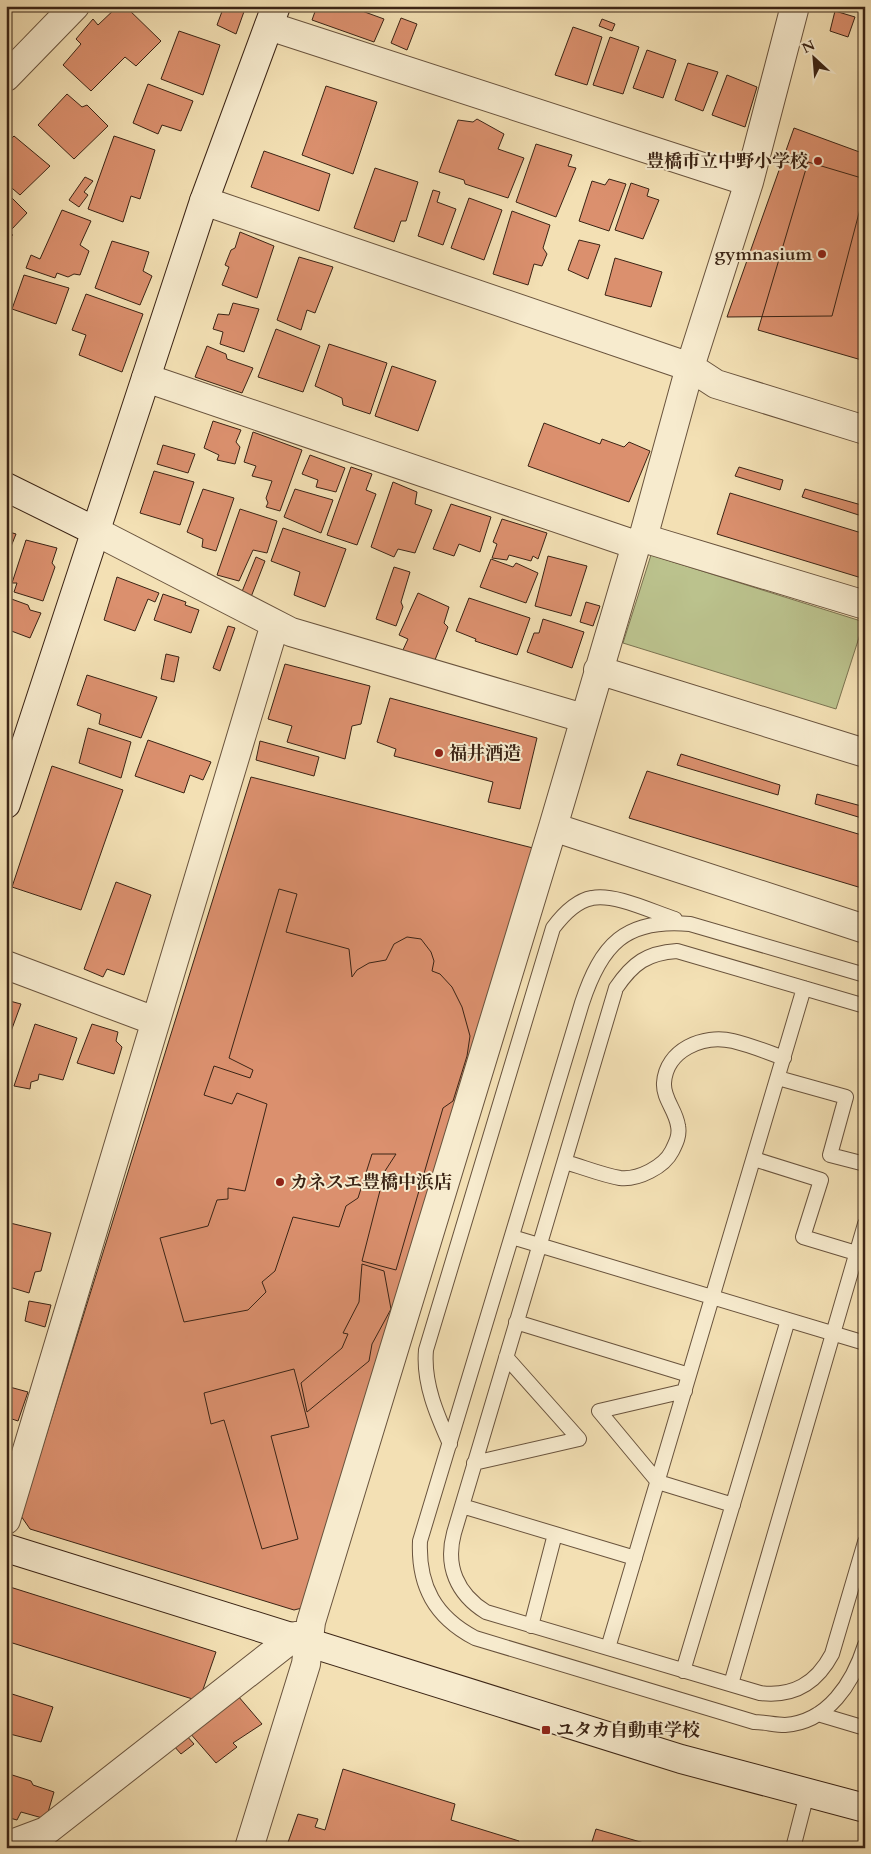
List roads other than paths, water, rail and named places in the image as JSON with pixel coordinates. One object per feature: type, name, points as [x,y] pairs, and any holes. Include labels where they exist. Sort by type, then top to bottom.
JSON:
[{"type":"street","points":[[6,77],[75,6]]},
{"type":"street","points":[[6,1846],[46,1831],[301,1638],[310,1622],[552,827],[583,718],[749,182],[794,7]]},
{"type":"street","points":[[6,804],[84,572],[95,530],[204,201],[272,16],[749,182]]},
{"type":"street","points":[[204,201],[690,368],[716,384],[865,430]]},
{"type":"street","points":[[146,378],[639,542],[865,605]]},
{"type":"street","points":[[6,487],[95,530],[290,632],[583,718]]},
{"type":"street","points":[[6,1520],[154,1021],[275,624]]},
{"type":"street","points":[[598,670],[865,753]]},
{"type":"street","points":[[552,827],[865,929]]},
{"type":"street","points":[[6,966],[154,1021]]},
{"type":"street","points":[[6,1548],[301,1638],[681,1758],[807,1794],[865,1808]]},
{"type":"street","points":[[250,1848],[306,1664],[301,1638]]},
{"type":"lane","points":[[450,1444],[439,1420],[427,1380],[425,1366],[426,1350],[552,928],[564,914],[591,898],[617,900],[690,924],[865,975]]},
{"type":"lane","points":[[690,924],[659,922],[634,930],[619,939],[598,962],[582,1003],[420,1541],[420,1570],[433,1600],[443,1616],[459,1629],[476,1638],[754,1722],[784,1725],[818,1714],[833,1704],[854,1674],[865,1645]]},
{"type":"lane","points":[[865,1006],[678,950],[663,952],[646,958],[631,968],[616,988],[450,1544],[449,1557],[452,1569],[463,1592],[472,1603],[486,1612],[760,1693],[784,1694],[799,1690],[826,1664],[832,1654],[865,1542]]},
{"type":"lane","points":[[608,1648],[804,988]]},
{"type":"lane","points":[[565,1162],[622,1178],[656,1168],[667,1160],[678,1139],[678,1127],[673,1110],[665,1095],[664,1082],[667,1069],[680,1051],[694,1044],[706,1040],[732,1040],[784,1058]]},
{"type":"lane","points":[[778,1078],[846,1097],[830,1155],[865,1164]]},
{"type":"lane","points":[[754,1159],[821,1180],[803,1237],[856,1253]]},
{"type":"lane","points":[[731,1684],[865,1224]]},
{"type":"lane","points":[[512,1237],[865,1343]]},
{"type":"lane","points":[[684,1670],[788,1320]]},
{"type":"lane","points":[[516,1322],[689,1375]]},
{"type":"lane","points":[[474,1463],[579,1439],[506,1357]]},
{"type":"lane","points":[[685,1391],[599,1411],[658,1482],[733,1505]]},
{"type":"lane","points":[[462,1506],[635,1558]]},
{"type":"lane","points":[[531,1626],[555,1534]]},
{"type":"lane","points":[[818,1714],[865,1728]]},
{"type":"lane","points":[[793,1848],[807,1794]]},
{"type":"place","name":"豊橋市立中野小学校","points":[[818,161]]},
{"type":"place","name":"gymnasium","points":[[822,254]]},
{"type":"place","name":"福井酒造","points":[[439,753]]},
{"type":"place","name":"カネスエ豊橋中浜店","points":[[280,1182]]},
{"type":"place","name":"ユタカ自動車学校","points":[[546,1730]]}]
